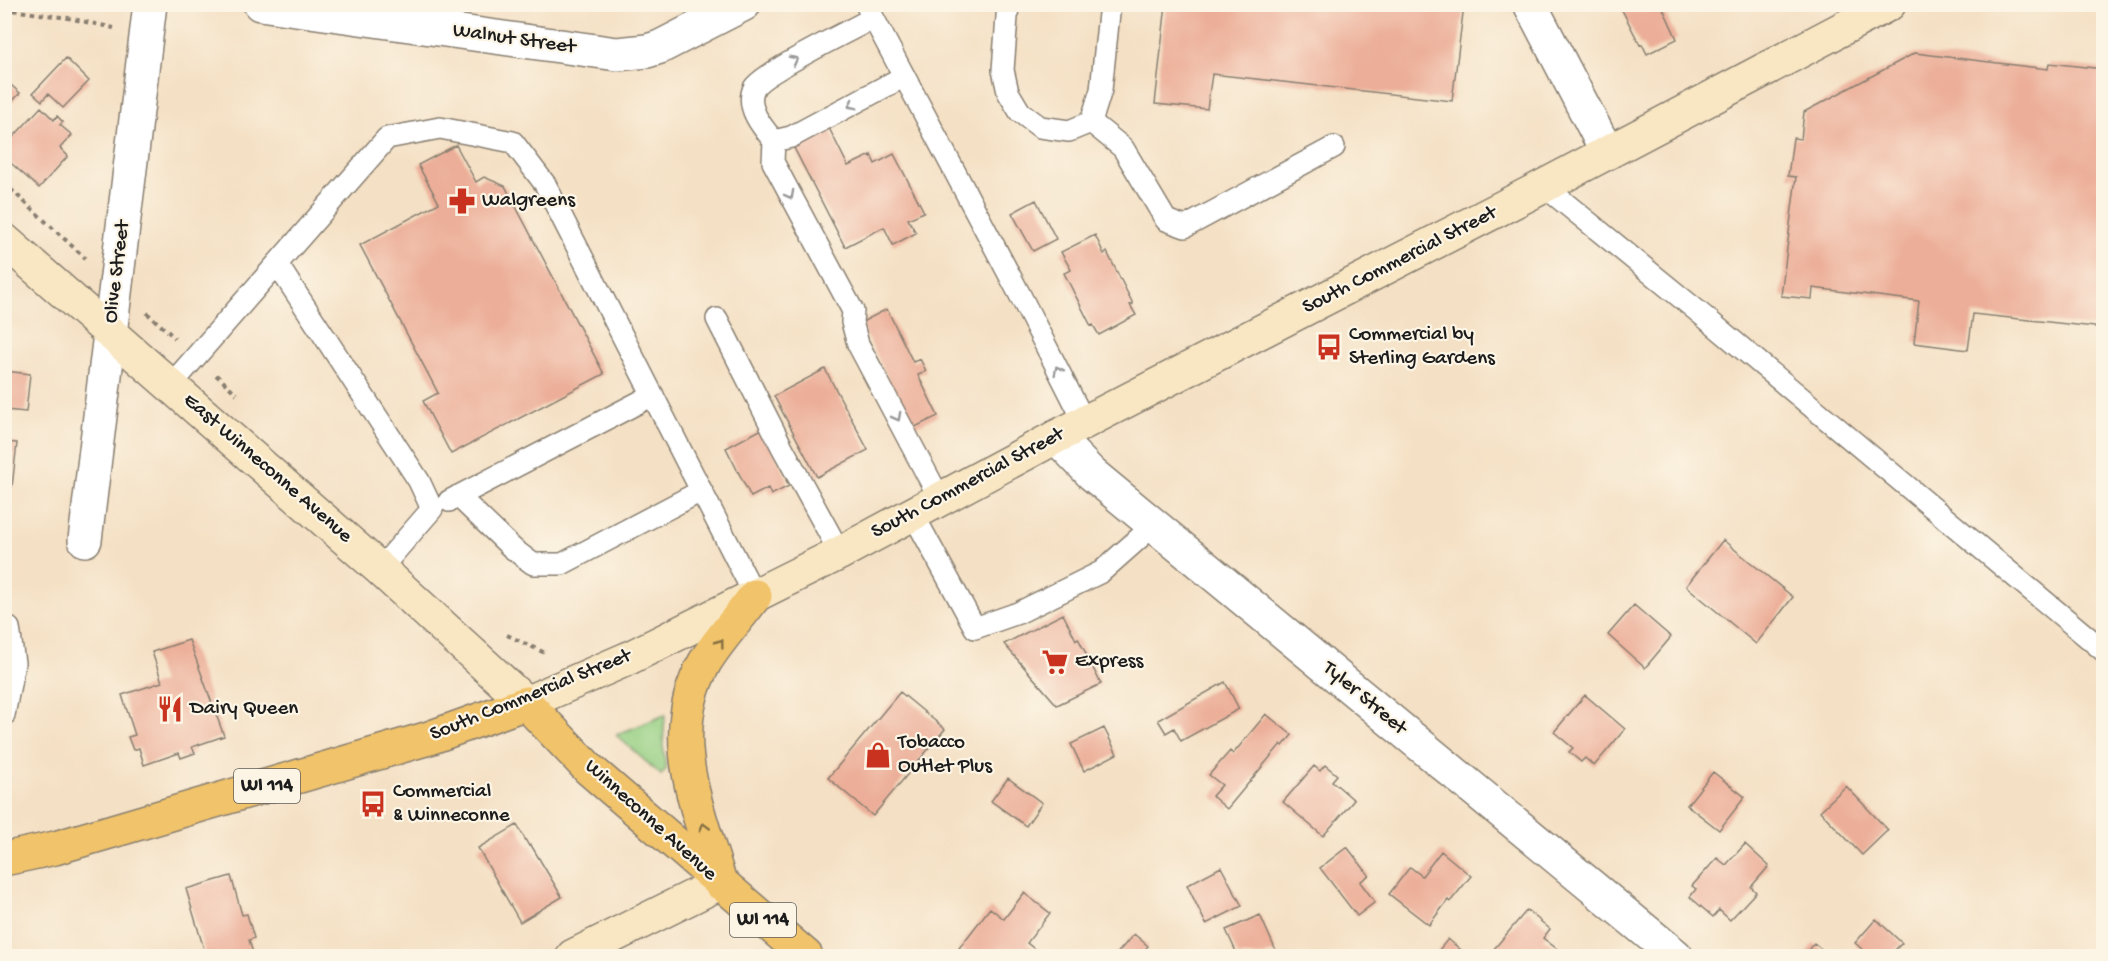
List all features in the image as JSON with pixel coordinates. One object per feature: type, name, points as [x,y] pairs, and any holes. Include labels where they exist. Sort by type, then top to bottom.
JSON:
[{"type":"main road","name":"South Commercial Street","points":[[4,859],[55,848],[417,741],[526,702],[627,659],[840,553],[1056,437],[1544,186],[1889,4]]},
{"type":"main road","name":"East Winneconne Avenue","points":[[4,240],[380,569],[526,702]]},
{"type":"main road","points":[[573,957],[720,883],[689,778],[685,757],[686,723],[695,686],[705,662],[755,596]]},
{"type":"main road","name":"Winneconne Avenue","points":[[526,702],[589,769],[806,957]]},
{"type":"street","name":"Walnut Street","points":[[272,5],[616,54],[660,47],[744,4]]},
{"type":"street","points":[[1530,4],[1607,152]]},
{"type":"street","name":"Olive Street","points":[[85,540],[149,20]]},
{"type":"street","name":"Tyler Street","points":[[1056,437],[1092,474],[1676,957]]},
{"type":"lane","points":[[1008,4],[1003,69],[1008,92],[1020,112],[1040,127],[1069,132],[1091,122],[1101,90],[1110,4]]},
{"type":"lane","points":[[1085,423],[870,11],[771,73],[754,87],[752,104],[759,124],[774,141],[773,162],[853,311],[852,322],[858,344],[927,506],[975,628],[1018,613],[1101,572],[1154,525]]},
{"type":"lane","points":[[774,141],[791,137],[903,77]]},
{"type":"lane","points":[[1091,122],[1123,148],[1166,220],[1185,227],[1334,147]]},
{"type":"lane","points":[[171,385],[387,138],[440,128],[513,142],[545,184],[755,596]]},
{"type":"lane","points":[[1544,186],[1701,314],[2103,651]]},
{"type":"lane","points":[[277,264],[419,481],[432,509]]},
{"type":"lane","points":[[717,320],[782,447],[840,553]]},
{"type":"lane","points":[[380,569],[432,509],[653,395]]},
{"type":"lane","points":[[459,495],[512,548],[533,564],[562,564],[701,491]]},
{"type":"lane","points":[[4,625],[9,628],[14,663],[4,715]]},
{"type":"path","points":[[4,9],[68,18],[149,20]]},
{"type":"path","points":[[4,183],[239,396]]},
{"type":"path","points":[[501,630],[510,638],[545,653]]},
{"type":"green space","points":[[665,715],[663,745],[666,769],[661,775],[616,735]]},
{"type":"building","points":[[1166,4],[1464,5],[1452,101],[1212,74],[1207,109],[1155,104]]},
{"type":"building","points":[[1619,4],[1661,4],[1677,39],[1647,54]]},
{"type":"building","points":[[1915,53],[2048,69],[2049,63],[2104,69],[2104,328],[1973,314],[1968,350],[1914,343],[1919,301],[1813,288],[1812,299],[1781,296],[1796,177],[1788,176],[1793,138],[1801,139],[1804,112]]},
{"type":"building","points":[[66,58],[89,81],[63,108],[48,94],[42,101],[33,93]]},
{"type":"building","points":[[4,79],[20,93],[4,110]]},
{"type":"building","points":[[41,107],[54,120],[57,116],[63,122],[60,125],[72,135],[60,148],[68,156],[39,188],[4,157],[4,147]]},
{"type":"building","points":[[828,126],[848,166],[871,155],[875,164],[894,154],[924,212],[908,219],[916,233],[893,245],[884,227],[845,247],[792,144]]},
{"type":"building","name":"Walgreens","points":[[456,145],[476,182],[484,177],[505,186],[604,374],[451,454],[423,401],[438,393],[360,245],[439,203],[418,165]]},
{"type":"building","points":[[1036,200],[1056,239],[1033,251],[1012,213]]},
{"type":"building","points":[[1095,235],[1104,254],[1107,252],[1133,304],[1130,305],[1136,315],[1099,335],[1093,325],[1091,326],[1064,273],[1071,270],[1061,252]]},
{"type":"building","points":[[887,309],[913,362],[920,359],[926,371],[918,375],[938,416],[909,430],[884,370],[860,323]]},
{"type":"building","points":[[825,369],[868,450],[817,477],[774,396]]},
{"type":"building","points":[[5,371],[30,374],[26,412],[5,410]]},
{"type":"building","points":[[762,429],[788,479],[786,480],[789,486],[771,495],[768,488],[751,497],[726,448]]},
{"type":"building","points":[[5,442],[17,443],[12,487],[5,486]]},
{"type":"building","points":[[1723,540],[1793,597],[1756,644],[1686,586]]},
{"type":"building","points":[[1634,605],[1671,637],[1645,668],[1608,635]]},
{"type":"building","name":"Express","points":[[1063,614],[1101,684],[1057,705],[1004,644]]},
{"type":"building","name":"Dairy Queen","points":[[189,640],[224,736],[192,747],[195,753],[181,758],[179,753],[144,765],[139,748],[133,750],[128,737],[135,735],[122,695],[162,682],[152,652]]},
{"type":"building","points":[[1225,682],[1239,709],[1181,741],[1174,728],[1166,733],[1158,720]]},
{"type":"building","points":[[900,692],[945,729],[873,816],[828,778]]},
{"type":"building","points":[[1585,695],[1625,729],[1594,766],[1585,758],[1581,762],[1569,752],[1573,748],[1554,732]]},
{"type":"building","points":[[1266,714],[1292,735],[1283,746],[1281,744],[1227,809],[1212,796],[1222,785],[1209,775],[1230,751],[1233,754]]},
{"type":"building","points":[[1104,728],[1117,754],[1084,771],[1071,744]]},
{"type":"building","points":[[1325,765],[1337,775],[1332,781],[1354,800],[1323,836],[1283,802],[1314,766],[1320,771]]},
{"type":"building","points":[[1713,772],[1745,797],[1719,830],[1687,805]]},
{"type":"building","points":[[1008,778],[1042,803],[1026,826],[991,801]]},
{"type":"building","points":[[1846,786],[1888,830],[1862,855],[1820,811]]},
{"type":"building","points":[[517,825],[562,897],[520,922],[478,848]]},
{"type":"building","points":[[1745,844],[1769,866],[1751,887],[1756,892],[1730,920],[1719,910],[1713,917],[1690,897],[1696,889],[1692,886],[1717,858],[1726,865]]},
{"type":"building","points":[[1347,847],[1369,875],[1360,882],[1375,902],[1357,916],[1320,868]]},
{"type":"building","points":[[1441,851],[1471,876],[1450,902],[1448,900],[1429,925],[1389,894],[1410,867],[1422,876]]},
{"type":"building","points":[[1221,867],[1242,906],[1206,924],[1187,885]]},
{"type":"building","points":[[231,876],[242,915],[247,914],[254,938],[249,940],[254,956],[206,956],[186,889]]},
{"type":"building","points":[[1024,893],[1050,913],[1027,943],[1037,951],[1033,956],[971,956],[959,948],[990,908],[1004,919]]},
{"type":"building","points":[[1527,910],[1550,929],[1543,938],[1561,952],[1557,956],[1488,956]]},
{"type":"building","points":[[1260,915],[1276,951],[1264,956],[1238,956],[1226,930]]},
{"type":"building","points":[[1876,919],[1902,943],[1889,956],[1870,956],[1855,943]]},
{"type":"building","points":[[1134,934],[1148,946],[1139,956],[1115,956]]},
{"type":"building","points":[[1448,939],[1468,956],[1434,956]]},
{"type":"building","points":[[1814,943],[1830,956],[1803,956]]},
{"type":"place","name":"Walgreens","points":[[462,201]]},
{"type":"place","name":"Commercial by Sterling Gardens","points":[[1329,347]]},
{"type":"place","name":"Express","points":[[1055,662]]},
{"type":"place","name":"Dairy Queen","points":[[170,709]]},
{"type":"place","name":"Tobacco Outlet Plus","points":[[878,755]]},
{"type":"place","name":"Commercial & Winneconne","points":[[373,804]]}]
